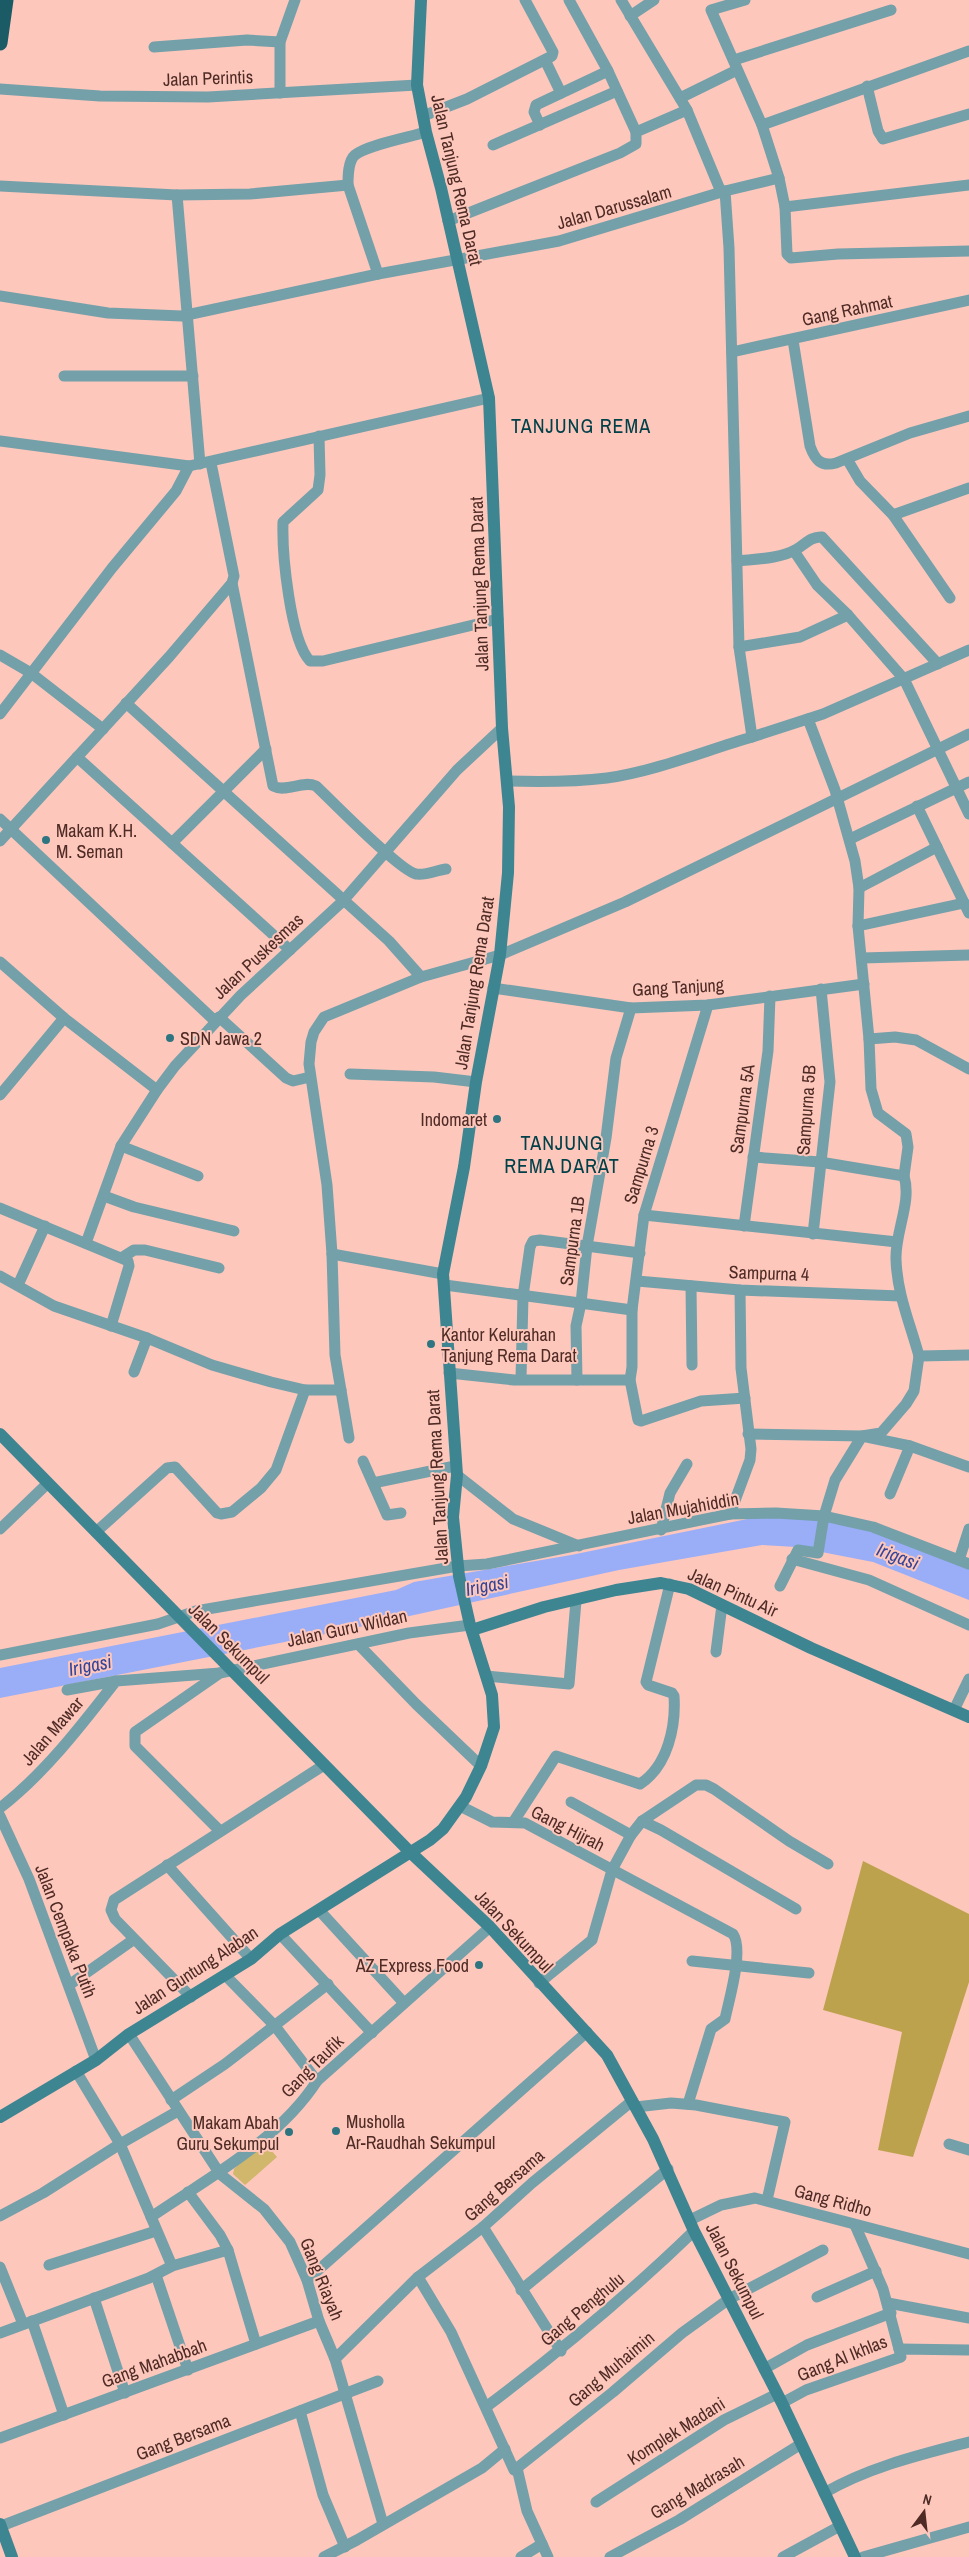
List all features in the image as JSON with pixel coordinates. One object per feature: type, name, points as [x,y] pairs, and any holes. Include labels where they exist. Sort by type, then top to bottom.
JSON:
[{"type":"highway","points":[[0,42],[6,0]]},
{"type":"street","points":[[280,92],[280,42],[295,0]]},
{"type":"street","name":"Jalan Tanjung Rema Darat","points":[[409,1851],[443,1829],[460,1806],[481,1766],[494,1727],[495,1712],[470,1625],[459,1571],[453,1518],[456,1470],[444,1280],[464,1167],[476,1082],[500,954],[510,839],[502,728],[488,398],[426,132],[417,85],[421,0]]},
{"type":"street","points":[[423,116],[467,99],[552,56],[553,52],[525,0]]},
{"type":"street","points":[[448,221],[632,147],[637,142],[636,132],[608,71],[569,0]]},
{"type":"street","points":[[621,0],[687,110],[723,192],[729,248],[739,647],[752,737]]},
{"type":"street","points":[[630,16],[654,0]]},
{"type":"street","points":[[745,0],[709,5],[762,125],[779,178],[785,206],[787,254],[791,258],[838,254],[969,251]]},
{"type":"street","points":[[680,98],[735,65],[891,10]]},
{"type":"street","points":[[154,47],[247,40],[280,42]]},
{"type":"street","points":[[762,125],[866,86],[969,51]]},
{"type":"street","points":[[544,60],[561,93]]},
{"type":"street","points":[[540,125],[534,112],[536,105],[608,71]]},
{"type":"street","name":"Jalan Perintis","points":[[0,89],[92,96],[208,97],[417,85]]},
{"type":"street","points":[[866,86],[878,131],[883,139],[969,114]]},
{"type":"street","points":[[493,145],[617,91]]},
{"type":"street","points":[[636,132],[687,110]]},
{"type":"street","points":[[378,274],[348,185],[349,167],[355,155],[366,150],[426,132]]},
{"type":"street","name":"Jalan Darussalam","points":[[0,296],[108,312],[163,317],[188,315],[378,274],[558,241],[723,192],[779,178]]},
{"type":"street","points":[[0,186],[178,195],[250,194],[348,185]]},
{"type":"street","points":[[785,206],[969,185]]},
{"type":"street","points":[[0,841],[103,729],[232,583],[234,576],[200,464],[178,195]]},
{"type":"street","name":"Gang Rahmat","points":[[732,352],[969,300]]},
{"type":"street","points":[[793,340],[813,454],[824,465],[847,459],[910,433],[969,416]]},
{"type":"street","points":[[64,376],[193,376]]},
{"type":"street","points":[[0,441],[200,464],[488,398]]},
{"type":"street","points":[[319,436],[320,475],[318,490],[284,522],[283,540],[283,558],[298,635],[303,654],[310,662],[322,661],[498,619]]},
{"type":"street","points":[[847,459],[860,481],[893,515],[950,598]]},
{"type":"street","points":[[0,714],[112,568],[200,464]]},
{"type":"street","points":[[893,515],[969,488]]},
{"type":"street","points":[[737,562],[794,551],[813,538],[818,537],[826,540],[938,664]]},
{"type":"street","points":[[794,551],[817,585],[848,615],[904,679],[969,814]]},
{"type":"street","points":[[232,583],[273,786],[277,788],[307,784],[316,786],[386,853],[417,875],[446,868]]},
{"type":"street","points":[[739,647],[800,637],[848,615]]},
{"type":"street","points":[[507,781],[565,782],[608,778],[651,768],[808,719],[969,650]]},
{"type":"street","points":[[0,655],[31,673],[103,729]]},
{"type":"street","points":[[126,703],[389,941],[421,977]]},
{"type":"street","points":[[748,1434],[862,1436],[881,1433],[906,1404],[914,1391],[919,1356],[900,1296],[897,1242],[906,1194],[904,1176],[908,1140],[901,1129],[878,1113],[871,1089],[870,1038],[858,926],[859,888],[850,839],[808,719]]},
{"type":"street","name":"Jalan Puskesmas","points":[[86,1243],[121,1146],[157,1090],[217,1019],[343,901],[458,770],[502,728]]},
{"type":"street","points":[[349,1438],[335,1355],[332,1254],[327,1185],[310,1077],[311,1042],[314,1032],[324,1017],[421,977],[500,954],[625,902],[969,734]]},
{"type":"street","points":[[172,843],[222,791],[266,750]]},
{"type":"street","points":[[77,757],[290,950]]},
{"type":"street","points":[[850,839],[969,782]]},
{"type":"street","points":[[858,926],[966,908],[917,806]]},
{"type":"street","points":[[0,819],[217,1019],[286,1078],[293,1081],[310,1077]]},
{"type":"street","points":[[859,888],[937,848]]},
{"type":"street","points":[[862,958],[969,955]]},
{"type":"street","points":[[0,962],[64,1018],[157,1090]]},
{"type":"street","name":"Gang Tanjung","points":[[493,988],[631,1008],[708,1005],[864,984]]},
{"type":"street","name":"Sampurna 5B","points":[[813,1234],[820,1185],[820,1162],[830,1082],[821,989]]},
{"type":"street","name":"Sampurna 5A","points":[[744,1226],[768,1051],[770,996]]},
{"type":"street","name":"Sampurna 3","points":[[708,1005],[644,1215],[632,1310],[632,1367],[630,1380],[634,1410],[640,1421],[701,1400],[745,1398]]},
{"type":"street","name":"Sampurna 1B","points":[[577,1380],[576,1326],[581,1303],[587,1246],[606,1138],[616,1058],[631,1008]]},
{"type":"street","points":[[0,1095],[64,1018]]},
{"type":"street","points":[[870,1038],[895,1037],[916,1040],[969,1069]]},
{"type":"street","points":[[350,1074],[434,1077],[476,1082]]},
{"type":"street","points":[[121,1146],[198,1176]]},
{"type":"street","points":[[753,1157],[820,1162],[904,1176]]},
{"type":"street","points":[[104,1196],[134,1207],[234,1231]]},
{"type":"street","points":[[0,1208],[124,1257],[128,1261],[129,1266],[111,1326]]},
{"type":"street","points":[[644,1215],[897,1242]]},
{"type":"street","points":[[18,1285],[45,1226]]},
{"type":"street","points":[[521,1379],[522,1296],[530,1247],[533,1241],[640,1253]]},
{"type":"street","points":[[124,1257],[134,1250],[145,1250],[218,1268]]},
{"type":"street","points":[[332,1254],[522,1296],[632,1310]]},
{"type":"street","points":[[0,1276],[54,1306],[147,1338],[212,1365],[306,1390],[340,1390]]},
{"type":"street","name":"Sampurna 4","points":[[637,1280],[740,1290],[900,1296]]},
{"type":"street","points":[[691,1286],[692,1365]]},
{"type":"street","points":[[730,1514],[750,1460],[741,1368],[740,1290]]},
{"type":"street","points":[[134,1372],[147,1338]]},
{"type":"street","points":[[919,1356],[969,1355]]},
{"type":"street","points":[[449,1373],[521,1379],[630,1380]]},
{"type":"street","points":[[96,1532],[167,1468],[172,1467],[175,1467],[216,1513],[232,1512],[261,1488],[276,1470],[306,1390]]},
{"type":"street","name":"Jalan Sekumpul","points":[[0,1434],[220,1660],[226,1672],[490,1928],[607,2055],[668,2169],[692,2225],[779,2398],[855,2557]]},
{"type":"street","points":[[862,1436],[910,1446],[969,1466]]},
{"type":"street","points":[[780,1586],[798,1550],[818,1553],[824,1520],[835,1480],[862,1436]]},
{"type":"street","points":[[890,1494],[910,1446]]},
{"type":"street","points":[[363,1461],[387,1515],[400,1513]]},
{"type":"street","points":[[661,1530],[670,1493],[687,1464]]},
{"type":"street","points":[[373,1483],[408,1474],[456,1470],[513,1519],[580,1546]]},
{"type":"street","points":[[0,1529],[48,1483]]},
{"type":"street","name":"Jalan Mujahiddin","points":[[0,1655],[148,1626],[178,1616],[205,1610],[459,1571],[730,1514],[776,1513],[824,1520],[899,1535],[964,1562]]},
{"type":"street","points":[[964,1562],[969,1529]]},
{"type":"street","points":[[792,1559],[869,1580],[969,1625]]},
{"type":"street","name":"Jalan Pintu Air","points":[[470,1625],[616,1590],[661,1583],[670,1584],[722,1605],[811,1648],[969,1716]]},
{"type":"street","points":[[514,1822],[556,1756],[640,1784],[656,1767],[664,1754],[674,1727],[674,1696],[672,1693],[648,1685],[646,1682],[670,1584]]},
{"type":"street","points":[[486,1676],[569,1684],[576,1601]]},
{"type":"street","points":[[716,1652],[722,1605]]},
{"type":"street","name":"Jalan Guru Wildan","points":[[226,1672],[409,1633],[470,1625]]},
{"type":"street","points":[[358,1644],[416,1704],[481,1766]]},
{"type":"street","points":[[67,1690],[116,1681],[226,1672]]},
{"type":"street","points":[[220,1831],[135,1746],[135,1732],[226,1672]]},
{"type":"street","points":[[954,1710],[969,1679]]},
{"type":"street","name":"Jalan Mawar","points":[[0,1808],[23,1791],[116,1681]]},
{"type":"street","points":[[191,1997],[133,1940],[115,1919],[112,1906],[114,1900],[324,1765]]},
{"type":"street","points":[[688,2104],[711,2029],[725,2019],[736,1966],[737,1942],[734,1934],[612,1870],[631,1835],[642,1821],[696,1785],[706,1785],[828,1864]]},
{"type":"street","points":[[571,1802],[631,1835]]},
{"type":"street","name":"Gang Hijrah","points":[[460,1806],[492,1822],[504,1824],[514,1822],[525,1823],[612,1870],[592,1940],[539,1983]]},
{"type":"street","name":"Jalan Cempaka Putih","points":[[0,1816],[29,1879],[96,2060]]},
{"type":"street","points":[[642,1821],[661,1830],[796,1909]]},
{"type":"street","name":"Jalan Guntung Alaban","points":[[0,2117],[96,2060],[129,2034],[251,1959],[280,1934],[409,1851]]},
{"type":"street","points":[[168,1865],[251,1959]]},
{"type":"street","points":[[319,1910],[404,2003]]},
{"type":"street","name":"Gang Taufik","points":[[151,2218],[188,2192],[220,2174],[306,2098],[317,2082],[490,1928]]},
{"type":"street","points":[[280,1934],[372,2032]]},
{"type":"street","points":[[69,1985],[133,1940]]},
{"type":"street","points":[[692,1961],[808,1973]]},
{"type":"street","points":[[226,1975],[275,2026],[317,2082]]},
{"type":"street","points":[[171,2100],[275,2026],[328,1984]]},
{"type":"street","points":[[307,2280],[587,2032]]},
{"type":"street","name":"Gang Riayah","points":[[129,2034],[220,2174],[264,2209],[281,2228],[307,2280],[319,2321],[335,2359],[383,2524]]},
{"type":"street","points":[[76,2071],[120,2144],[172,2266]]},
{"type":"street","points":[[634,2104],[688,2104],[784,2122],[767,2200]]},
{"type":"street","name":"Gang Bersama","points":[[335,2359],[418,2277],[483,2227],[532,2183],[634,2104]]},
{"type":"street","points":[[0,2216],[58,2185],[120,2144],[178,2111]]},
{"type":"street","points":[[949,2144],[969,2150]]},
{"type":"street","points":[[521,2290],[668,2169]]},
{"type":"street","points":[[188,2192],[220,2235],[228,2250],[256,2344]]},
{"type":"street","name":"Gang Ridho","points":[[692,2225],[721,2205],[748,2199],[767,2200],[969,2254]]},
{"type":"street","name":"Gang Penghulu","points":[[486,2408],[561,2351],[643,2280],[692,2225]]},
{"type":"street","points":[[855,2225],[890,2308],[899,2349]]},
{"type":"street","points":[[483,2227],[561,2351]]},
{"type":"street","points":[[49,2265],[156,2231]]},
{"type":"street","points":[[0,2333],[156,2275],[172,2266],[228,2250]]},
{"type":"street","name":"Gang Muhaimin","points":[[516,2468],[613,2392],[682,2333],[729,2299],[823,2250]]},
{"type":"street","points":[[0,2267],[28,2322],[64,2415]]},
{"type":"street","points":[[817,2298],[876,2271]]},
{"type":"street","points":[[156,2275],[188,2370]]},
{"type":"street","points":[[418,2277],[451,2332],[514,2470],[516,2468],[527,2511],[548,2557]]},
{"type":"street","points":[[94,2298],[125,2393]]},
{"type":"street","points":[[764,2369],[807,2345],[890,2308],[969,2318]]},
{"type":"street","name":"Gang Mahabbah","points":[[0,2438],[319,2321]]},
{"type":"street","name":"Gang Al Ikhlas","points":[[779,2398],[900,2357],[899,2349],[969,2350]]},
{"type":"street","name":"Gang Bersama","points":[[0,2525],[378,2381]]},
{"type":"street","name":"Komplek Madani","points":[[596,2502],[724,2420],[779,2398]]},
{"type":"street","points":[[300,2411],[323,2495],[345,2547]]},
{"type":"street","points":[[824,2493],[844,2482],[883,2466],[969,2442]]},
{"type":"street","name":"Gang Madrasah","points":[[610,2557],[678,2520],[801,2444]]},
{"type":"street","points":[[324,2557],[345,2547],[482,2468],[505,2449]]},
{"type":"street","points":[[0,2525],[12,2557]]},
{"type":"street","points":[[783,2557],[840,2526]]},
{"type":"street","points":[[863,2557],[969,2527]]},
{"type":"street","points":[[521,2557],[542,2544]]},
{"type":"shaded area","points":[[863,1861],[969,1914],[969,1982],[913,2157],[878,2150],[902,2032],[823,2010]]},
{"type":"shaded area","points":[[263,2141],[277,2157],[245,2185],[233,2174],[234,2169]]},
{"type":"water","name":"Irigasi","points":[[762,1516],[814,1517],[882,1533],[969,1568],[969,1600],[873,1562],[796,1547],[762,1545],[619,1570],[341,1631],[0,1698],[0,1668],[396,1590],[414,1582],[571,1555]]},
{"type":"place","name":"Makam K.H. M. Seman","points":[[46,840]]},
{"type":"place","name":"SDN Jawa 2","points":[[170,1038]]},
{"type":"place","name":"Indomaret","points":[[497,1119]]},
{"type":"place","name":"Kantor Kelurahan Tanjung Rema Darat","points":[[431,1344]]},
{"type":"place","name":"AZ Express Food","points":[[479,1965]]},
{"type":"place","name":"Musholla Ar-Raudhah Sekumpul","points":[[336,2131]]},
{"type":"place","name":"Makam Abah Guru Sekumpul","points":[[289,2132]]},
{"type":"district","name":"TANJUNG REMA","points":[[581,425]]},
{"type":"district","name":"TANJUNG REMA DARAT","points":[[562,1154]]}]
